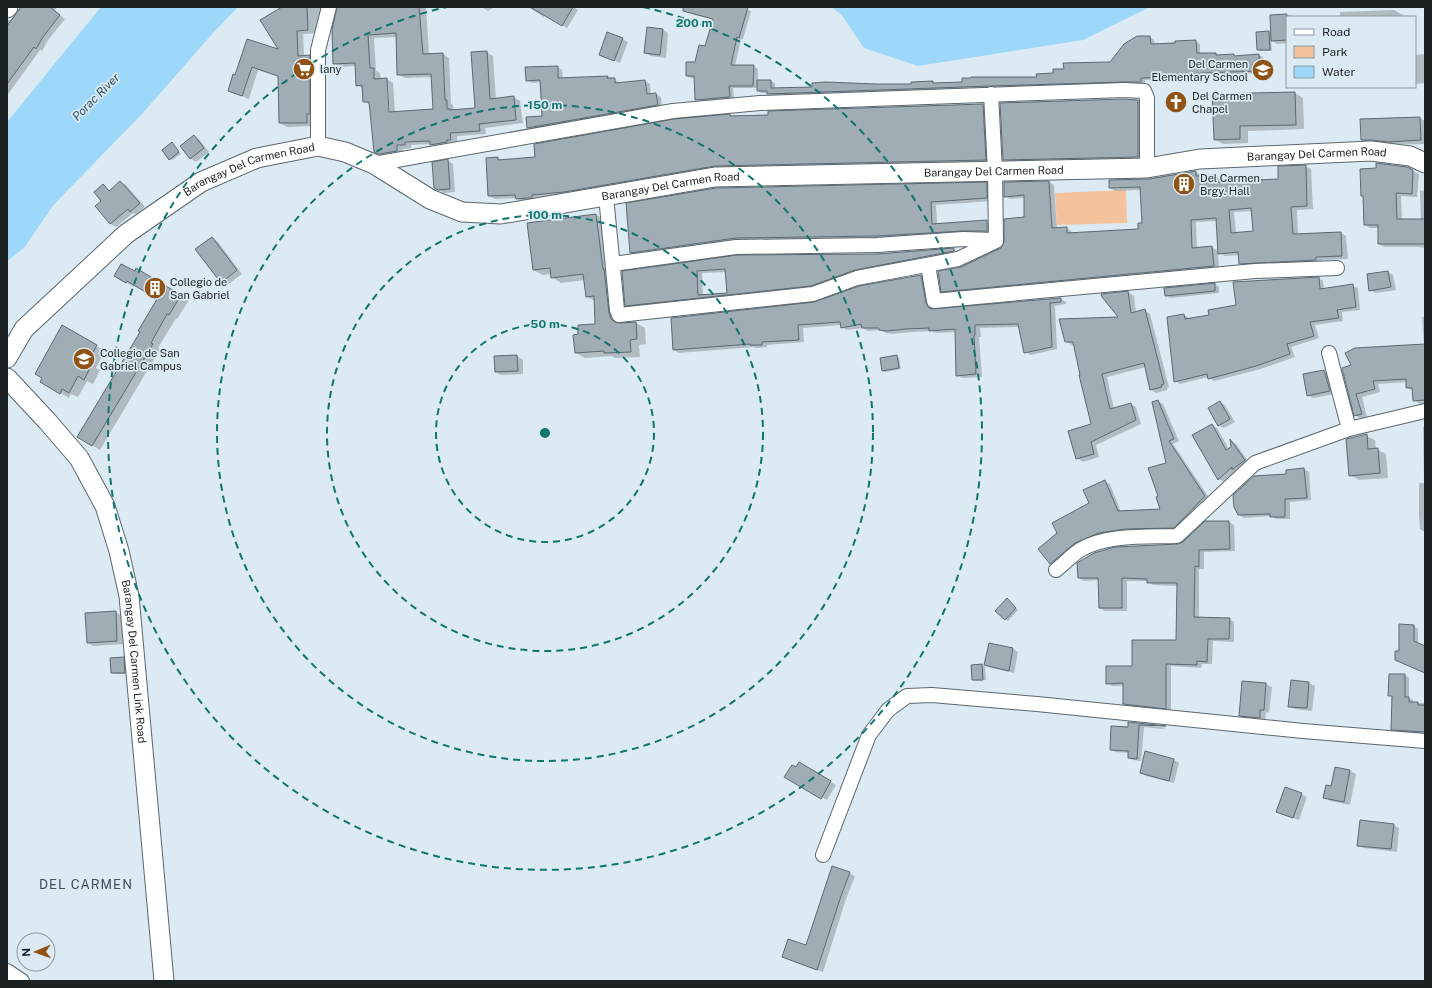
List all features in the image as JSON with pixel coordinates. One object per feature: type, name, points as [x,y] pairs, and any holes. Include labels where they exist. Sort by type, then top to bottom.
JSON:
[{"type":"street","points":[[318,146],[318,50],[328,7]]},
{"type":"street","points":[[374,164],[673,111],[760,103],[1124,90],[1144,91],[1147,98],[1147,168]]},
{"type":"street","points":[[991,94],[995,171],[996,240]]},
{"type":"street","name":"Barangay Del Carmen Road","points":[[7,358],[24,330],[126,234],[201,182],[257,158],[318,146],[345,152],[374,164],[430,199],[462,212],[501,214],[715,178],[1147,168],[1200,159],[1371,151],[1410,156],[1425,163]]},
{"type":"street","points":[[606,196],[617,310],[619,315],[813,294],[857,278],[958,260],[996,240]]},
{"type":"street","points":[[613,264],[736,246],[877,245],[963,239],[996,240]]},
{"type":"street","points":[[928,265],[934,300],[1254,271],[1337,268]]},
{"type":"street","points":[[1330,354],[1349,429]]},
{"type":"street","name":"Barangay Del Carmen Link Road","points":[[7,378],[79,458],[105,506],[119,551],[129,596],[164,981]]},
{"type":"street","points":[[1056,570],[1080,550],[1099,542],[1122,538],[1177,536],[1255,462],[1349,429],[1425,411]]},
{"type":"street","points":[[823,855],[869,735],[888,710],[907,696],[932,695],[1036,704],[1302,731],[1425,741]]},
{"type":"street","points":[[7,971],[22,981]]},
{"type":"green space","points":[[1126,190],[1127,223],[1057,225],[1055,193]]},
{"type":"water","name":"Porac River","points":[[101,7],[238,7],[212,34],[141,115],[52,207],[24,248],[7,261],[7,122]]},
{"type":"water","points":[[831,7],[1150,7],[1083,40],[918,66],[864,48],[841,14]]},
{"type":"building","points":[[21,7],[50,7],[60,15],[43,37],[36,49],[34,47],[7,84],[7,26]]},
{"type":"building","points":[[282,7],[307,7],[308,30],[297,31],[298,56],[310,55],[310,114],[307,114],[307,123],[279,123],[278,76],[252,67],[242,96],[228,91],[247,39],[278,49],[260,20]]},
{"type":"building","points":[[337,7],[419,7],[423,54],[443,53],[445,100],[447,100],[447,109],[475,108],[471,52],[487,51],[490,99],[514,96],[516,120],[479,124],[480,131],[450,133],[451,140],[447,140],[447,142],[430,145],[430,141],[405,142],[405,145],[397,145],[397,151],[379,154],[374,152],[369,102],[363,102],[362,85],[356,86],[355,63],[333,64],[332,30]],"holes":[[[396,33],[397,75],[431,74],[433,109],[389,112],[387,78],[374,79],[374,68],[370,68],[368,35]]]},
{"type":"building","points":[[530,7],[573,7],[562,26]]},
{"type":"building","points":[[683,7],[748,7],[739,38],[737,37],[731,65],[754,65],[753,86],[729,86],[730,97],[695,100],[694,76],[686,76],[686,62],[695,62],[699,45],[705,46],[713,19],[683,11]]},
{"type":"building","points":[[1287,14],[1286,40],[1271,41],[1270,15]]},
{"type":"building","points":[[647,27],[663,29],[660,55],[644,53]]},
{"type":"building","points":[[1269,31],[1270,50],[1257,50],[1256,32]]},
{"type":"building","points":[[607,32],[623,38],[614,61],[599,55]]},
{"type":"building","points":[[1137,36],[1150,36],[1151,44],[1196,40],[1197,53],[1216,53],[1216,55],[1234,54],[1234,56],[1259,54],[1260,71],[1203,73],[1175,75],[1175,77],[1141,78],[1141,82],[767,94],[767,91],[757,91],[757,80],[771,80],[771,88],[812,87],[812,83],[826,82],[911,84],[911,82],[933,81],[933,83],[962,82],[962,78],[971,77],[1037,77],[1036,74],[1053,73],[1053,69],[1064,69],[1063,63],[1110,62],[1124,44]]},
{"type":"building","points":[[558,66],[558,78],[608,76],[607,78],[615,78],[615,83],[645,80],[647,94],[656,93],[658,105],[527,128],[526,117],[542,116],[540,80],[526,81],[525,67]]},
{"type":"building","points":[[1295,92],[1296,125],[1240,126],[1240,139],[1214,140],[1212,94]]},
{"type":"building","points":[[1124,99],[1138,100],[1138,157],[1003,160],[1000,103]]},
{"type":"building","points":[[983,104],[986,160],[715,166],[564,192],[532,195],[532,198],[516,199],[515,195],[488,196],[486,158],[498,157],[498,160],[535,157],[534,144],[674,119],[730,114],[730,116],[768,115],[768,111]]},
{"type":"building","points":[[1420,117],[1421,140],[1388,142],[1361,140],[1360,119]]},
{"type":"building","points":[[194,135],[204,148],[190,159],[180,146]]},
{"type":"building","points":[[172,142],[179,152],[169,160],[162,150]]},
{"type":"building","points":[[448,159],[450,189],[438,190],[434,188],[432,162]]},
{"type":"building","points":[[1376,163],[1407,167],[1413,170],[1412,194],[1396,193],[1397,219],[1425,219],[1425,244],[1378,244],[1378,225],[1364,225],[1360,169],[1376,168]]},
{"type":"building","points":[[1306,165],[1307,206],[1291,207],[1293,234],[1341,232],[1342,256],[1316,257],[1316,260],[1239,264],[1238,252],[1218,254],[1216,218],[1191,220],[1192,248],[1212,246],[1214,266],[941,292],[938,271],[961,267],[1001,248],[1004,242],[1004,219],[1024,217],[1024,195],[1004,197],[1004,182],[1049,181],[1052,228],[1067,227],[1067,233],[1138,229],[1138,223],[1142,223],[1140,187],[1109,188],[1109,180],[1149,179],[1196,171],[1196,176],[1215,175],[1215,182],[1278,179],[1278,166]],"holes":[[[1251,208],[1253,231],[1231,233],[1229,210]]]},
{"type":"building","points":[[120,181],[140,203],[130,212],[128,209],[110,224],[95,206],[101,201],[94,192],[103,184],[109,191]]},
{"type":"building","points":[[987,182],[987,198],[931,202],[932,224],[987,220],[987,231],[877,236],[736,238],[630,253],[626,203],[716,188]]},
{"type":"building","points":[[596,214],[611,319],[620,323],[636,322],[637,339],[630,340],[631,352],[604,353],[604,351],[575,353],[573,335],[578,334],[578,325],[595,324],[594,296],[586,297],[583,274],[551,278],[550,268],[533,270],[527,223]]},
{"type":"building","points":[[212,237],[237,270],[221,283],[195,249]]},
{"type":"building","points":[[954,248],[954,251],[855,270],[811,286],[625,306],[622,271],[737,255],[877,254]],"holes":[[[725,269],[727,293],[698,295],[697,271]]]},
{"type":"building","points":[[121,264],[135,271],[136,268],[181,295],[169,315],[167,314],[151,343],[153,344],[92,446],[77,437],[140,332],[138,331],[157,299],[127,281],[126,283],[114,276]]},
{"type":"building","points":[[1388,271],[1391,287],[1369,291],[1367,274]]},
{"type":"building","points":[[921,275],[926,303],[931,309],[1061,298],[1061,302],[1050,303],[1052,347],[1024,353],[1018,324],[975,325],[974,335],[976,374],[956,376],[955,329],[929,331],[929,328],[886,331],[879,330],[879,328],[862,328],[861,324],[841,328],[840,322],[798,325],[799,340],[762,342],[762,345],[750,344],[673,350],[671,318],[814,302],[859,286]]},
{"type":"building","points":[[1319,277],[1320,289],[1353,284],[1356,307],[1337,310],[1339,318],[1310,322],[1314,336],[1287,344],[1290,354],[1256,366],[1208,379],[1207,374],[1174,382],[1167,317],[1184,314],[1185,319],[1209,315],[1208,310],[1236,305],[1233,282]]},
{"type":"building","points":[[1215,283],[1215,291],[1165,296],[1164,288]]},
{"type":"building","points":[[1128,291],[1131,313],[1145,309],[1164,384],[1161,385],[1162,387],[1150,390],[1144,363],[1102,374],[1110,409],[1131,403],[1136,420],[1091,442],[1094,454],[1076,459],[1068,431],[1091,424],[1079,375],[1073,342],[1065,342],[1059,319],[1118,317],[1101,294]]},
{"type":"building","points":[[62,325],[97,345],[88,362],[92,364],[84,380],[78,376],[69,393],[62,389],[60,394],[40,382],[42,378],[35,374]]},
{"type":"building","points":[[1425,344],[1425,400],[1413,401],[1412,388],[1406,388],[1406,379],[1373,381],[1375,389],[1356,394],[1362,414],[1354,416],[1342,368],[1351,365],[1345,353],[1355,348]]},
{"type":"building","points":[[517,355],[518,371],[495,372],[494,356]]},
{"type":"building","points":[[897,355],[899,368],[882,371],[880,358]]},
{"type":"building","points":[[1324,370],[1330,391],[1307,396],[1303,374]]},
{"type":"building","points":[[1158,400],[1174,439],[1169,441],[1205,496],[1174,528],[1126,529],[1099,533],[1075,543],[1050,564],[1038,549],[1057,533],[1052,523],[1089,503],[1083,490],[1105,480],[1118,511],[1160,509],[1156,497],[1158,496],[1148,468],[1166,463],[1152,402]]},
{"type":"building","points":[[1220,401],[1230,419],[1218,426],[1208,408]]},
{"type":"building","points":[[1212,424],[1226,450],[1231,447],[1230,439],[1245,460],[1232,470],[1232,467],[1218,480],[1192,435]]},
{"type":"building","points":[[1367,434],[1368,449],[1378,448],[1380,473],[1349,476],[1346,439]]},
{"type":"building","points":[[1304,468],[1307,498],[1285,499],[1285,517],[1270,517],[1270,514],[1238,515],[1234,507],[1233,495],[1254,476],[1286,474],[1286,470]]},
{"type":"building","points":[[1205,521],[1229,521],[1230,549],[1199,550],[1199,567],[1195,566],[1194,617],[1230,618],[1229,639],[1208,639],[1207,662],[1197,661],[1197,665],[1166,664],[1166,709],[1123,704],[1123,683],[1106,684],[1106,666],[1132,666],[1132,640],[1176,640],[1177,583],[1147,583],[1147,579],[1122,578],[1122,608],[1099,608],[1098,578],[1078,578],[1077,563],[1094,553],[1115,547],[1178,544],[1183,542]]},
{"type":"building","points":[[1007,598],[1016,608],[1005,620],[995,611]]},
{"type":"building","points":[[116,611],[117,641],[87,643],[85,613]]},
{"type":"building","points":[[1399,624],[1414,625],[1414,641],[1425,646],[1425,673],[1395,660],[1395,651],[1399,651]]},
{"type":"building","points":[[989,643],[1013,648],[1009,671],[984,665]]},
{"type":"building","points":[[124,657],[125,673],[111,673],[110,658]]},
{"type":"building","points":[[982,664],[983,680],[972,680],[971,665]]},
{"type":"building","points":[[1389,674],[1405,674],[1405,697],[1409,697],[1409,702],[1418,702],[1418,705],[1425,705],[1425,732],[1391,730],[1392,696],[1388,696]]},
{"type":"building","points":[[1291,680],[1309,682],[1307,708],[1288,707]]},
{"type":"building","points":[[1242,681],[1266,683],[1264,710],[1260,710],[1260,718],[1239,716]]},
{"type":"building","points":[[1128,722],[1166,726],[1139,725],[1137,759],[1128,758],[1128,751],[1110,750],[1111,726],[1128,727]]},
{"type":"building","points":[[1145,751],[1174,759],[1169,781],[1140,773]]},
{"type":"building","points":[[799,762],[831,781],[821,799],[784,777],[792,765],[796,767]]},
{"type":"building","points":[[1335,767],[1350,770],[1344,802],[1323,798],[1326,785],[1331,786]]},
{"type":"building","points":[[1285,787],[1302,793],[1293,818],[1276,812]]},
{"type":"building","points":[[1360,820],[1394,824],[1391,849],[1357,846]]},
{"type":"building","points":[[832,866],[850,872],[817,970],[782,957],[788,939],[806,945]]},
{"type":"place","name":"lany","points":[[304,69]]},
{"type":"place","name":"Del Carmen Elementary School","points":[[1263,70]]},
{"type":"place","name":"Del Carmen Chapel","points":[[1176,102]]},
{"type":"place","name":"Del Carmen Brgy. Hall","points":[[1184,184]]},
{"type":"place","name":"Collegio de San Gabriel","points":[[155,288]]},
{"type":"place","name":"Collegio de San Gabriel Campus","points":[[84,359]]},
{"type":"district","name":"DEL CARMEN","points":[[86,884]]}]
